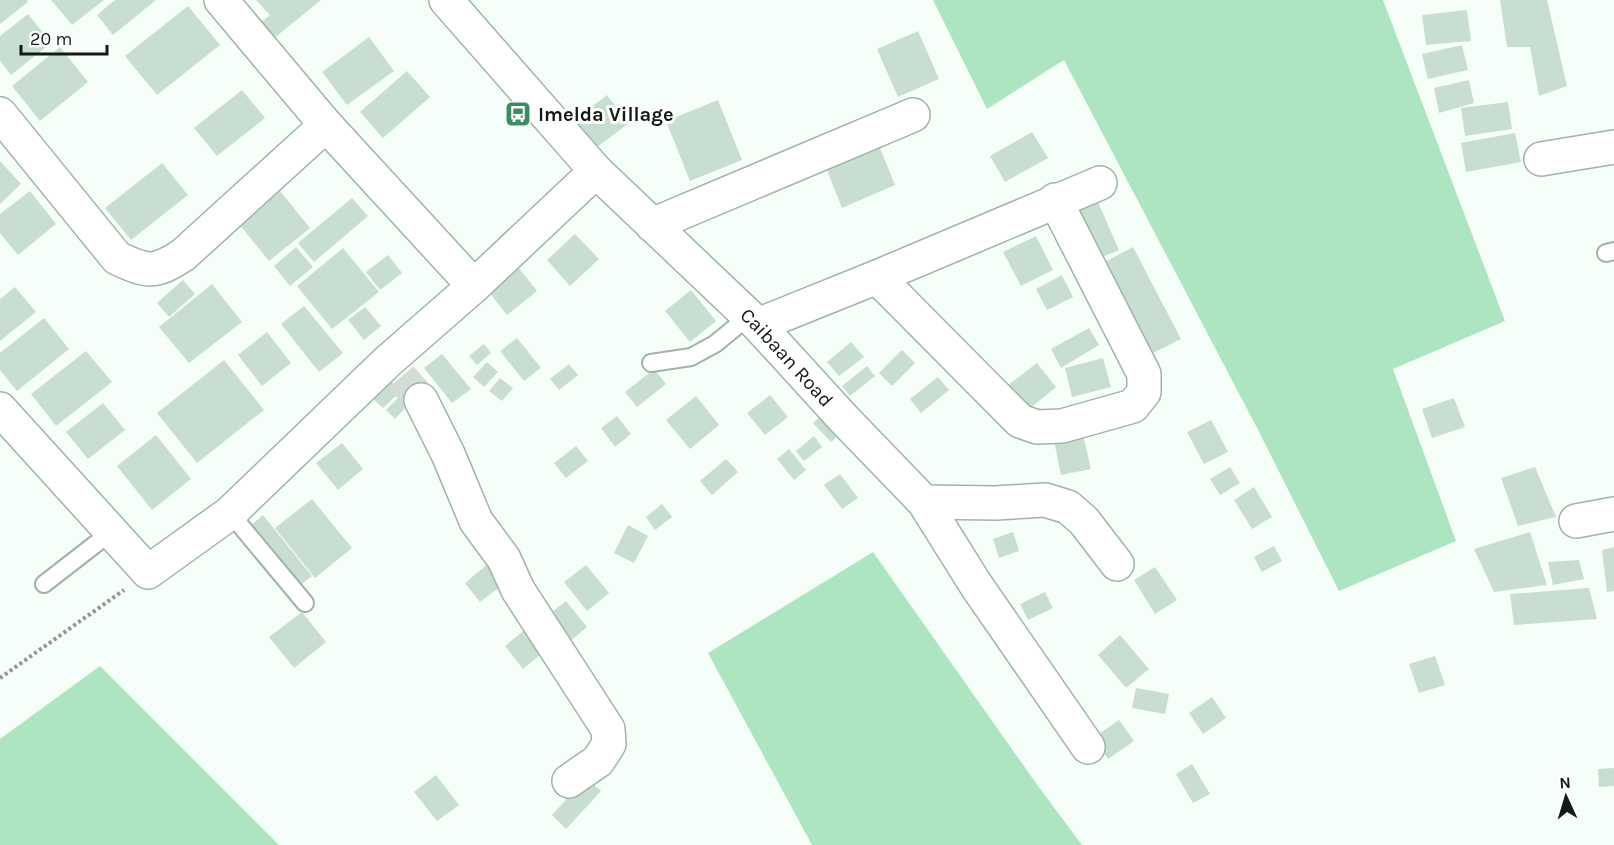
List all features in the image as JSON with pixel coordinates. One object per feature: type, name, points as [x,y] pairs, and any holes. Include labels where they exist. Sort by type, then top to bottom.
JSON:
[{"type":"street","points":[[221,0],[326,126],[474,286]]},
{"type":"street","name":"Caibaan Road","points":[[446,0],[596,171],[753,320],[924,502],[976,585],[1088,747]]},
{"type":"street","points":[[0,114],[117,258],[141,269],[164,268],[183,255],[326,126]]},
{"type":"street","points":[[652,225],[913,115]]},
{"type":"street","points":[[1541,159],[1614,147]]},
{"type":"street","points":[[0,409],[148,572],[230,513],[403,380],[474,286],[596,171]]},
{"type":"street","points":[[753,320],[877,277],[1055,200],[1100,183]]},
{"type":"street","points":[[877,277],[1020,421],[1037,427],[1062,426],[1133,406],[1144,392],[1144,374],[1055,200]]},
{"type":"street","points":[[403,380],[448,454],[476,521],[504,559],[518,590],[608,729],[609,744],[597,761],[569,781]]},
{"type":"street","points":[[924,502],[996,503],[1045,500],[1068,507],[1084,521],[1117,564]]},
{"type":"street","points":[[1576,521],[1614,514]]},
{"type":"lane","points":[[651,363],[691,357],[753,320]]},
{"type":"lane","points":[[230,513],[305,603]]},
{"type":"lane","points":[[44,584],[111,532]]},
{"type":"path","points":[[0,678],[148,572]]},
{"type":"green space","points":[[933,0],[1383,0],[1505,321],[1393,369],[1456,541],[1339,591],[1256,426],[1064,60],[987,109]]},
{"type":"green space","points":[[873,552],[1082,845],[812,845],[708,653]]},
{"type":"green space","points":[[100,666],[279,845],[0,845],[0,739]]},
{"type":"building","points":[[0,0],[27,0],[28,2],[0,24]]},
{"type":"building","points":[[51,0],[104,0],[72,25]]},
{"type":"building","points":[[115,0],[156,0],[113,35],[97,15]]},
{"type":"building","points":[[256,0],[321,0],[273,39],[259,24],[270,15]]},
{"type":"building","points":[[1500,0],[1547,0],[1567,86],[1539,96],[1530,47],[1507,47]]},
{"type":"building","points":[[188,6],[220,45],[157,95],[125,56]]},
{"type":"building","points":[[1467,10],[1471,41],[1426,45],[1422,15]]},
{"type":"building","points":[[28,14],[51,43],[11,75],[0,61],[0,36]]},
{"type":"building","points":[[918,31],[939,79],[898,97],[877,49]]},
{"type":"building","points":[[369,37],[394,71],[347,105],[322,72]]},
{"type":"building","points":[[1462,45],[1468,70],[1428,79],[1422,54]]},
{"type":"building","points":[[60,47],[88,82],[40,121],[12,86]]},
{"type":"building","points":[[407,71],[430,97],[383,138],[360,112]]},
{"type":"building","points":[[1469,80],[1474,103],[1439,113],[1434,88]]},
{"type":"building","points":[[242,90],[265,118],[217,156],[194,128]]},
{"type":"building","points":[[607,95],[629,123],[596,148],[574,120]]},
{"type":"building","points":[[718,100],[742,160],[690,181],[666,121]]},
{"type":"building","points":[[1508,102],[1512,129],[1465,136],[1461,108]]},
{"type":"building","points":[[1032,132],[1048,158],[1005,182],[990,156]]},
{"type":"building","points":[[1515,133],[1521,162],[1466,172],[1461,143]]},
{"type":"building","points":[[880,148],[895,185],[842,208],[827,170]]},
{"type":"building","points":[[0,161],[21,184],[0,204]]},
{"type":"building","points":[[162,163],[188,195],[131,240],[105,208]]},
{"type":"building","points":[[30,191],[56,224],[18,255],[0,233],[0,214]]},
{"type":"building","points":[[280,191],[310,228],[269,261],[239,224]]},
{"type":"building","points":[[352,198],[368,216],[314,262],[298,243]]},
{"type":"building","points":[[1097,200],[1119,250],[1093,261],[1072,211]]},
{"type":"building","points":[[575,234],[599,259],[570,286],[547,260]]},
{"type":"building","points":[[1036,236],[1053,270],[1021,286],[1003,252]]},
{"type":"building","points":[[296,247],[313,267],[290,286],[274,266]]},
{"type":"building","points":[[1133,247],[1181,339],[1147,356],[1099,265]]},
{"type":"building","points":[[343,248],[379,292],[332,329],[297,286]]},
{"type":"building","points":[[388,255],[402,273],[380,290],[366,272]]},
{"type":"building","points":[[518,267],[537,291],[507,315],[488,291]]},
{"type":"building","points":[[1062,275],[1073,297],[1047,310],[1036,289]]},
{"type":"building","points":[[183,280],[195,294],[169,317],[157,303]]},
{"type":"building","points":[[212,284],[242,322],[189,363],[159,327]]},
{"type":"building","points":[[15,287],[36,312],[0,341],[0,299]]},
{"type":"building","points":[[691,290],[716,321],[690,342],[665,311]]},
{"type":"building","points":[[304,306],[343,353],[319,372],[281,324]]},
{"type":"building","points":[[365,307],[381,326],[364,340],[348,320]]},
{"type":"building","points":[[44,318],[69,349],[17,391],[0,370],[0,353]]},
{"type":"building","points":[[1089,328],[1099,345],[1061,368],[1051,349]]},
{"type":"building","points":[[267,332],[291,363],[262,386],[238,355]]},
{"type":"building","points":[[517,338],[541,368],[524,381],[500,351]]},
{"type":"building","points":[[851,342],[864,357],[839,376],[827,362]]},
{"type":"building","points":[[484,344],[491,353],[477,365],[469,356]]},
{"type":"building","points":[[902,350],[915,363],[892,386],[879,373]]},
{"type":"building","points":[[86,351],[112,382],[56,426],[31,394]]},
{"type":"building","points":[[442,354],[471,389],[452,403],[424,368]]},
{"type":"building","points":[[1103,358],[1111,387],[1072,397],[1065,368]]},
{"type":"building","points":[[224,360],[264,410],[197,463],[157,413]]},
{"type":"building","points":[[487,362],[498,372],[484,387],[473,377]]},
{"type":"building","points":[[1037,363],[1056,387],[1028,410],[1008,385]]},
{"type":"building","points":[[569,364],[578,375],[559,390],[550,379]]},
{"type":"building","points":[[867,366],[875,376],[850,396],[842,386]]},
{"type":"building","points":[[654,369],[666,384],[637,407],[625,392]]},
{"type":"building","points":[[938,377],[949,390],[921,413],[910,399]]},
{"type":"building","points":[[500,378],[513,388],[502,401],[489,391]]},
{"type":"building","points":[[390,380],[401,391],[383,408],[372,398]]},
{"type":"building","points":[[403,393],[412,401],[395,419],[386,410]]},
{"type":"building","points":[[770,395],[788,417],[765,435],[747,413]]},
{"type":"building","points":[[696,396],[719,425],[690,449],[666,420]]},
{"type":"building","points":[[1454,398],[1465,427],[1432,438],[1422,409]]},
{"type":"building","points":[[103,403],[125,430],[88,459],[66,432]]},
{"type":"building","points":[[823,414],[841,433],[831,442],[813,423]]},
{"type":"building","points":[[617,416],[631,434],[615,447],[601,428]]},
{"type":"building","points":[[1211,420],[1228,452],[1204,464],[1187,432]]},
{"type":"building","points":[[156,435],[191,479],[152,510],[117,466]]},
{"type":"building","points":[[1083,435],[1091,469],[1061,475],[1054,441]]},
{"type":"building","points":[[814,436],[822,447],[804,461],[796,451]]},
{"type":"building","points":[[342,443],[363,469],[338,490],[316,463]]},
{"type":"building","points":[[576,446],[588,461],[566,478],[554,463]]},
{"type":"building","points":[[789,449],[806,470],[794,480],[777,459]]},
{"type":"building","points":[[726,459],[738,472],[712,495],[700,481]]},
{"type":"building","points":[[1230,467],[1240,483],[1220,495],[1210,479]]},
{"type":"building","points":[[1535,467],[1556,517],[1518,526],[1501,478]]},
{"type":"building","points":[[840,474],[858,498],[842,509],[824,485]]},
{"type":"building","points":[[1254,487],[1272,517],[1252,529],[1234,500]]},
{"type":"building","points":[[312,499],[352,548],[315,578],[275,528]]},
{"type":"building","points":[[662,504],[672,517],[655,530],[646,517]]},
{"type":"building","points":[[263,515],[312,576],[297,588],[249,527]]},
{"type":"building","points":[[628,525],[648,536],[634,563],[614,553]]},
{"type":"building","points":[[1013,532],[1019,551],[999,558],[993,539]]},
{"type":"building","points":[[1530,532],[1547,585],[1494,592],[1474,549]]},
{"type":"building","points":[[1274,546],[1282,561],[1262,572],[1254,557]]},
{"type":"building","points":[[1614,547],[1614,591],[1607,592],[1602,550]]},
{"type":"building","points":[[1579,560],[1584,579],[1553,585],[1548,562]]},
{"type":"building","points":[[489,563],[505,583],[480,602],[465,583]]},
{"type":"building","points":[[586,565],[609,593],[587,611],[564,582]]},
{"type":"building","points":[[1155,567],[1177,600],[1155,614],[1134,580]]},
{"type":"building","points":[[1589,588],[1597,619],[1514,625],[1510,594]]},
{"type":"building","points":[[1045,592],[1053,608],[1028,620],[1020,604]]},
{"type":"building","points":[[566,601],[587,627],[569,642],[548,615]]},
{"type":"building","points":[[302,612],[326,642],[294,668],[269,637]]},
{"type":"building","points":[[533,623],[551,646],[523,669],[505,646]]},
{"type":"building","points":[[1120,635],[1149,669],[1126,688],[1098,655]]},
{"type":"building","points":[[1435,656],[1445,685],[1419,693],[1409,664]]},
{"type":"building","points":[[1136,688],[1169,694],[1165,714],[1132,708]]},
{"type":"building","points":[[1212,697],[1226,718],[1203,734],[1189,713]]},
{"type":"building","points":[[1119,720],[1134,741],[1108,759],[1093,738]]},
{"type":"building","points":[[1192,764],[1210,794],[1193,803],[1176,774]]},
{"type":"building","points":[[1614,768],[1614,786],[1599,787],[1598,769]]},
{"type":"building","points":[[436,775],[459,805],[437,821],[414,792]]},
{"type":"building","points":[[586,778],[601,791],[566,829],[552,815]]},
{"type":"tunnel","points":[[401,377],[421,400]]},
{"type":"place","name":"Imelda Village","points":[[518,114]]}]
